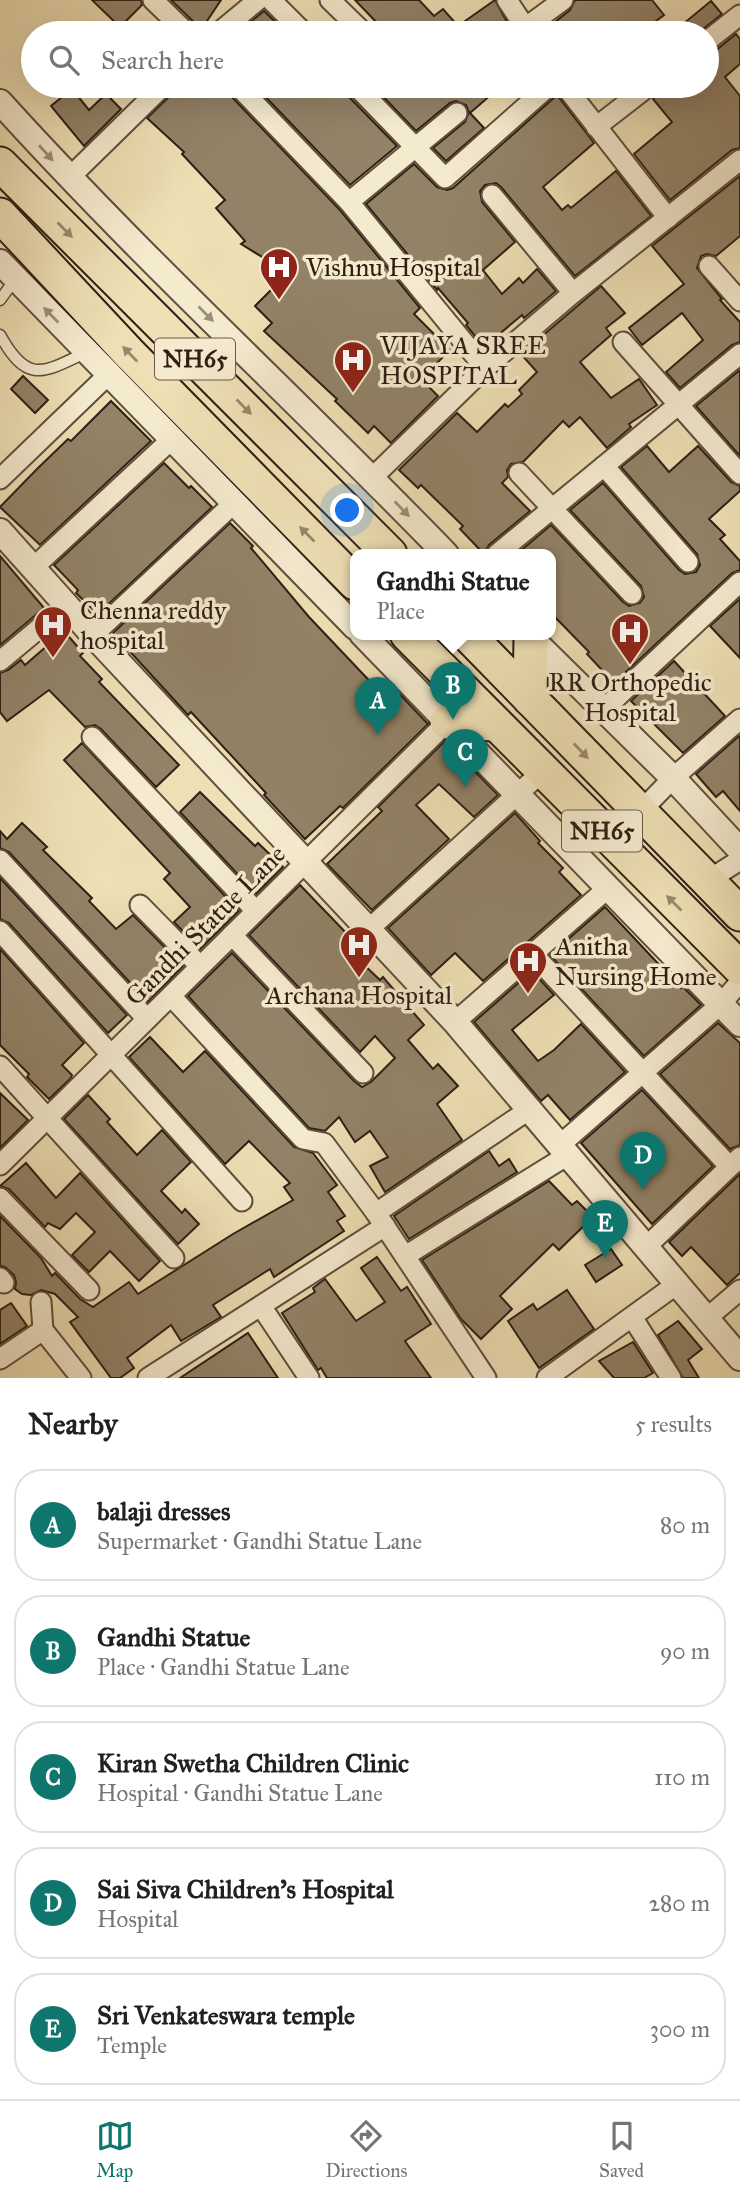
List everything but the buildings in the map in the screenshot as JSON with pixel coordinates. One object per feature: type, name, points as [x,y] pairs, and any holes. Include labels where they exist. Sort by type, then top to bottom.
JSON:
[{"type":"highway","name":"NH65","points":[[0,164],[385,549]]},
{"type":"highway","name":"NH65","points":[[0,215],[147,371],[350,578]]},
{"type":"highway","name":"NH65","points":[[413,640],[740,968]]},
{"type":"highway","name":"NH65","points":[[472,640],[740,915]]},
{"type":"highway","points":[[529,640],[530,699]]},
{"type":"highway","points":[[446,722],[496,724]]},
{"type":"street","points":[[153,0],[175,8]]},
{"type":"street","points":[[233,21],[258,0]]},
{"type":"street","points":[[271,0],[292,21]]},
{"type":"street","points":[[330,0],[352,21]]},
{"type":"street","points":[[507,0],[521,21]]},
{"type":"street","points":[[538,21],[563,0]]},
{"type":"street","points":[[719,33],[738,20]]},
{"type":"street","points":[[69,178],[151,98]]},
{"type":"street","points":[[249,98],[349,202],[485,369]]},
{"type":"street","points":[[368,98],[445,178],[535,98]]},
{"type":"street","points":[[574,98],[668,218]]},
{"type":"street","points":[[596,127],[633,98]]},
{"type":"street","points":[[0,102],[69,178],[441,549]]},
{"type":"street","points":[[349,202],[457,113]]},
{"type":"street","points":[[372,478],[485,369],[573,293],[740,160]]},
{"type":"street","points":[[492,195],[573,293]]},
{"type":"street","points":[[709,267],[740,301]]},
{"type":"street","points":[[8,270],[350,622]]},
{"type":"street","points":[[623,342],[740,474]]},
{"type":"street","points":[[503,549],[740,354]]},
{"type":"street","points":[[0,479],[109,374]]},
{"type":"street","points":[[34,567],[172,439]]},
{"type":"street","points":[[604,466],[688,562]]},
{"type":"street","points":[[519,473],[632,594]]},
{"type":"street","points":[[93,635],[234,503]]},
{"type":"street","points":[[0,531],[66,606],[456,1022],[740,1358]]},
{"type":"street","points":[[603,710],[740,582]]},
{"type":"street","points":[[0,661],[66,606]]},
{"type":"street","points":[[368,640],[740,1024]]},
{"type":"street","points":[[533,640],[673,778],[740,850]]},
{"type":"street","points":[[640,812],[673,778],[740,719]]},
{"type":"street","name":"Gandhi Statue Lane","points":[[0,1165],[446,722]]},
{"type":"street","points":[[92,737],[256,911]]},
{"type":"street","points":[[370,928],[543,771]]},
{"type":"street","points":[[0,860],[148,1019]]},
{"type":"street","points":[[707,881],[740,860]]},
{"type":"street","points":[[456,1022],[608,888]]},
{"type":"street","points":[[140,905],[200,967]]},
{"type":"street","points":[[0,931],[242,1201]]},
{"type":"street","points":[[232,934],[363,1073]]},
{"type":"street","points":[[533,954],[643,1074],[735,1161],[646,1247]]},
{"type":"street","points":[[405,1256],[564,1150],[721,1004],[740,982]]},
{"type":"street","points":[[171,996],[303,1139],[324,1143],[380,1219],[486,1378]]},
{"type":"street","points":[[0,1066],[174,1258]]},
{"type":"street","points":[[148,1378],[261,1306],[530,1110]]},
{"type":"street","points":[[0,1198],[89,1290]]},
{"type":"street","points":[[547,1378],[677,1284]]},
{"type":"street","points":[[707,1318],[740,1290]]},
{"type":"street","points":[[41,1301],[43,1330],[81,1378]]},
{"type":"street","points":[[261,1306],[309,1378]]},
{"type":"street","points":[[632,1317],[671,1378]]},
{"type":"street","points":[[0,1359],[43,1330]]},
{"type":"lane","points":[[0,300],[8,270]]},
{"type":"lane","points":[[0,335],[26,368],[45,372],[88,352]]},
{"type":"place","name":"Vishnu Hospital","points":[[279,301]]},
{"type":"place","name":"VIJAYA SREE HOSPITAL","points":[[353,394]]},
{"type":"place","name":"Chenna reddy hospital","points":[[53,659]]},
{"type":"place","name":"RR Orthopedic Hospital","points":[[630,666]]},
{"type":"place","name":"Gandhi Statue","points":[[453,720]]},
{"type":"place","name":"balaji dresses","points":[[378,735]]},
{"type":"place","name":"Kiran Swetha Children Clinic","points":[[465,787]]},
{"type":"place","name":"Archana Hospital","points":[[359,979]]},
{"type":"place","name":"Anitha Nursing Home","points":[[528,995]]},
{"type":"place","name":"Sai Siva Children’s Hospital","points":[[643,1190]]},
{"type":"place","name":"Sri Venkateswara temple","points":[[605,1258]]}]
